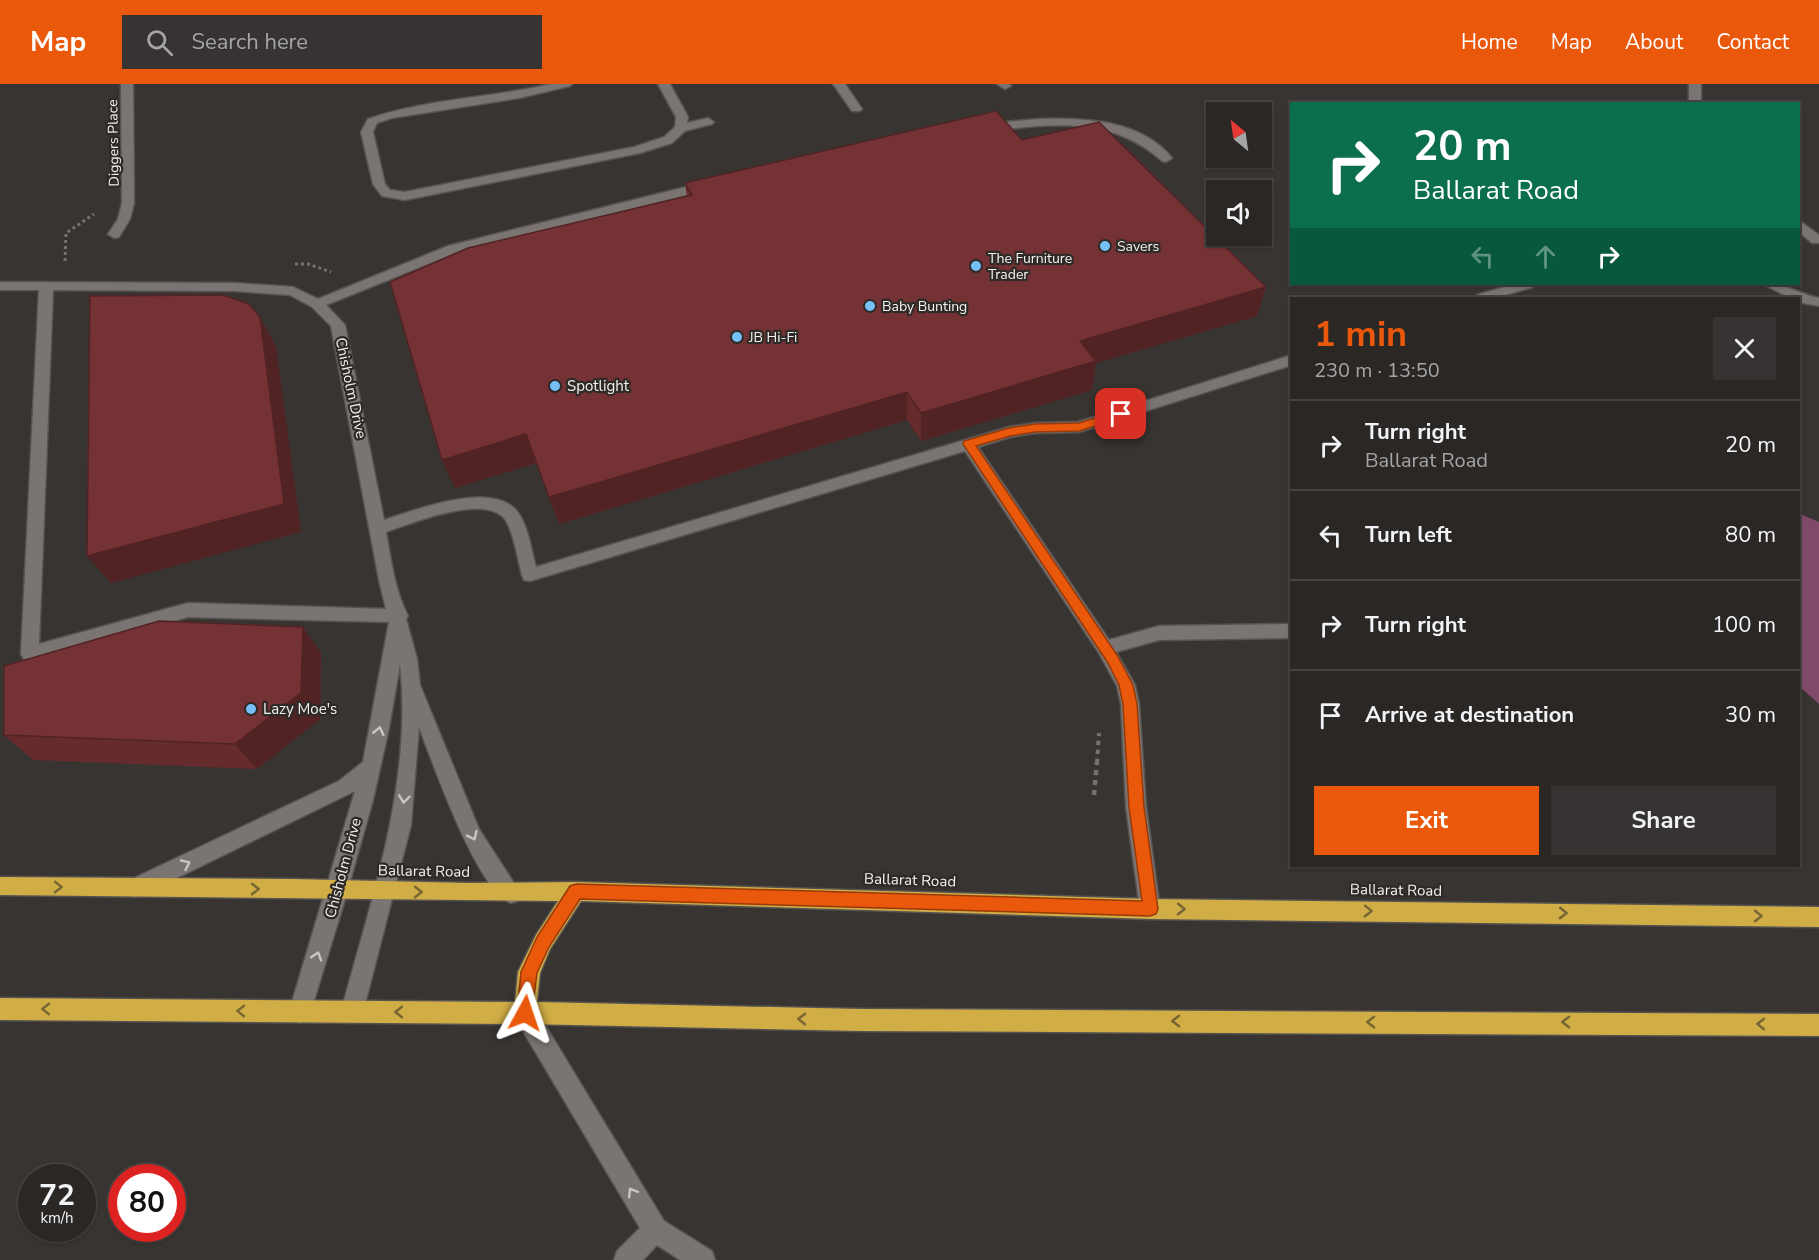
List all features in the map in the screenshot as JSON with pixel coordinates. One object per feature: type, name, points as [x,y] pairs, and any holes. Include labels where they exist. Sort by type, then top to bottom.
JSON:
[{"type":"highway","name":"Ballarat Road","points":[[0,886],[511,894],[576,891],[1150,909],[1819,916]]},
{"type":"highway","points":[[525,1013],[529,972],[543,942],[576,891]]},
{"type":"highway","points":[[0,1009],[525,1013],[861,1020],[1654,1023],[1819,1026]]},
{"type":"street","name":"Diggers Place","points":[[114,234],[123,219],[128,203],[127,84]]},
{"type":"street","points":[[566,84],[519,95],[369,118],[367,132],[379,184],[387,193],[405,196],[636,150],[668,140],[681,129],[708,122]]},
{"type":"street","points":[[664,84],[682,117],[681,129]]},
{"type":"street","points":[[839,84],[856,109]]},
{"type":"street","points":[[1695,84],[1695,102]]},
{"type":"street","points":[[970,129],[1015,124],[1096,123],[1129,132],[1166,158]]},
{"type":"street","points":[[317,304],[453,249],[721,182]]},
{"type":"street","points":[[1800,226],[1818,240]]},
{"type":"street","points":[[1800,236],[1818,240]]},
{"type":"street","points":[[1485,297],[1525,285]]},
{"type":"street","points":[[1769,285],[1799,297]]},
{"type":"street","name":"Chisholm Drive","points":[[0,286],[246,288],[293,291],[317,304],[338,325],[379,528],[387,580],[399,616],[411,685],[409,752],[401,825],[352,1012]]},
{"type":"street","points":[[46,286],[30,654],[188,610],[399,616]]},
{"type":"street","points":[[1800,297],[1818,303]]},
{"type":"street","points":[[379,528],[460,505],[481,503],[497,505],[512,516],[530,575],[1009,432],[1035,428],[1079,427],[1290,361]]},
{"type":"street","points":[[968,444],[1120,670],[1130,704],[1136,807],[1150,909]]},
{"type":"street","name":"Chisholm Drive","points":[[300,1012],[339,890],[380,728],[399,616]]},
{"type":"street","points":[[1105,648],[1159,633],[1290,631]]},
{"type":"street","points":[[411,685],[434,736],[471,833],[484,857],[511,894]]},
{"type":"street","points":[[133,889],[346,787],[370,767]]},
{"type":"street","points":[[525,1013],[655,1230],[703,1260]]},
{"type":"street","points":[[626,1260],[655,1230]]},
{"type":"path","points":[[64,268],[66,233],[100,209]]},
{"type":"path","points":[[1094,795],[1099,726]]},
{"type":"shaded area","points":[[1800,514],[1819,522],[1819,704],[1800,687]]},
{"type":"building","points":[[996,111],[1022,140],[1099,122],[1206,228],[1206,246],[1225,246],[1266,287],[1080,341],[1096,361],[921,413],[907,392],[549,497],[526,434],[442,460],[390,282],[468,248],[692,195],[685,183]]},
{"type":"building","points":[[223,295],[249,304],[260,317],[284,504],[87,556],[90,296]]},
{"type":"building","points":[[159,621],[303,627],[301,693],[235,744],[4,735],[4,666]]},
{"type":"place","name":"Savers","points":[[1105,246]]},
{"type":"place","name":"The Furniture Trader","points":[[976,266]]},
{"type":"place","name":"Baby Bunting","points":[[870,306]]},
{"type":"place","name":"JB Hi-Fi","points":[[737,337]]},
{"type":"place","name":"Spotlight","points":[[555,386]]},
{"type":"place","name":"Lazy Moe's","points":[[251,709]]},
{"type":"route","points":[[525,1013],[529,972],[543,942],[576,891],[1150,909],[1136,807],[1130,704],[1126,685],[1113,659],[968,444],[1009,432],[1035,428],[1079,427],[1121,414]]}]
